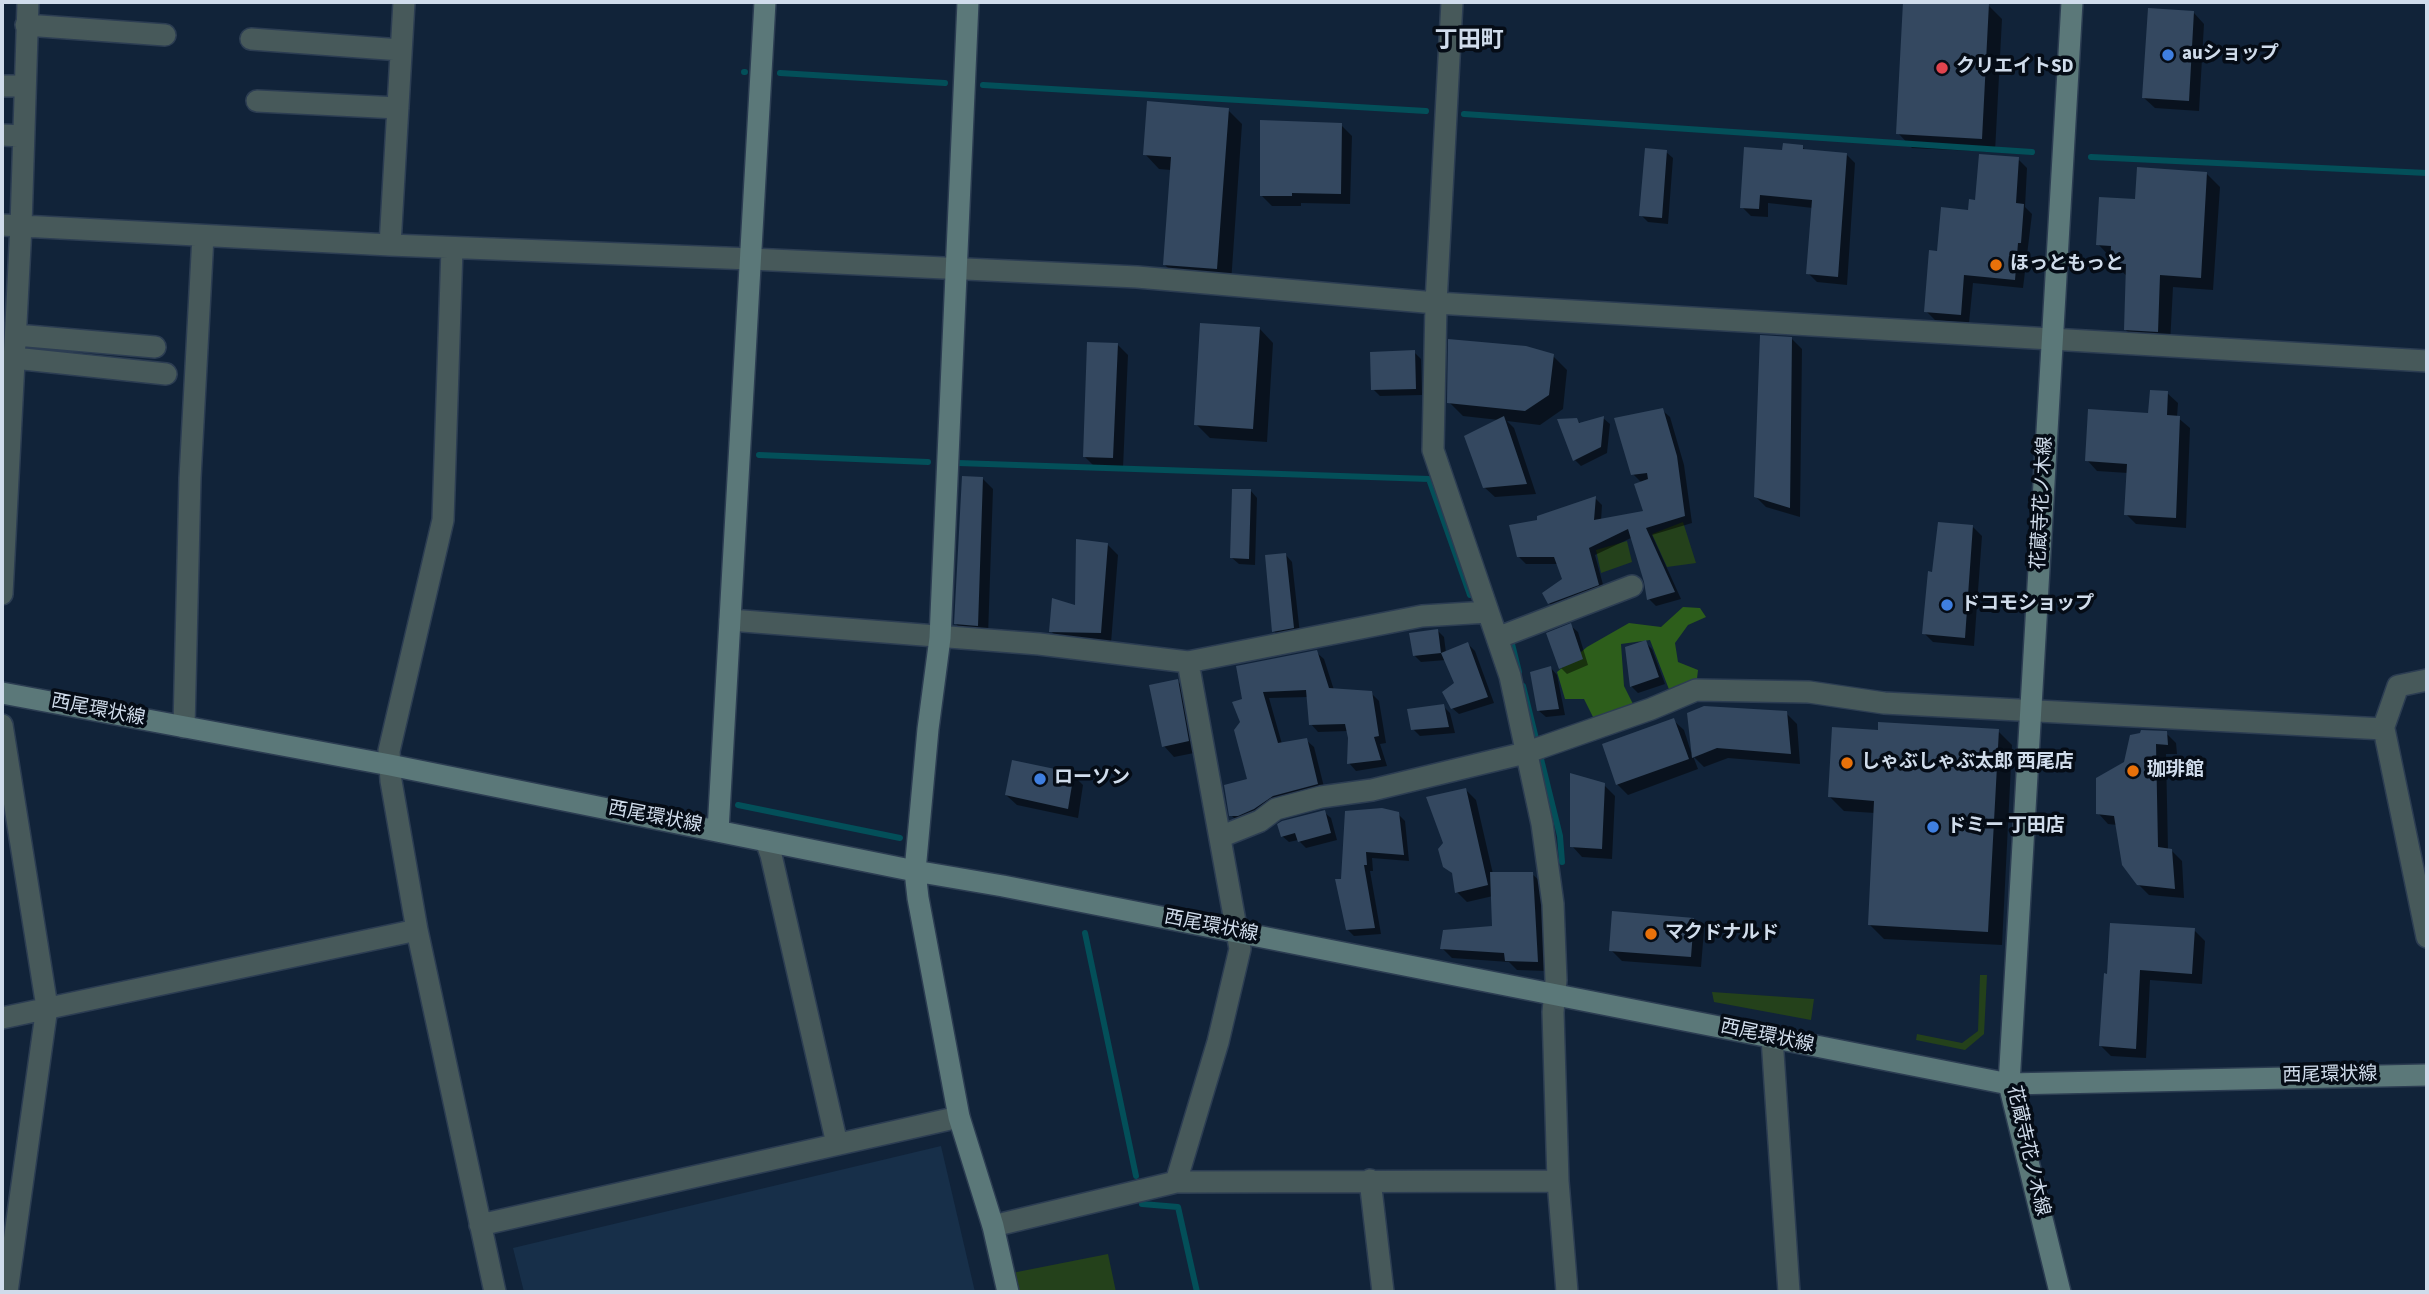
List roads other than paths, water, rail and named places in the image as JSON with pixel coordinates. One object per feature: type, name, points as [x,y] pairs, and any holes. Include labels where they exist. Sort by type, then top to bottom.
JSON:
[{"type":"main road","points":[[718,831],[765,2]]},
{"type":"main road","points":[[968,2],[940,638],[928,729],[915,871],[959,1117],[993,1226],[1008,1292]]},
{"type":"main road","name":"花蔵寺花ノ木線","points":[[2060,1292],[2009,1084],[2072,2]]},
{"type":"main road","name":"西尾環状線","points":[[2,693],[390,765],[915,871],[2009,1084],[2427,1075]]},
{"type":"street","points":[[2,594],[16,335],[12,226],[23,136],[27,2]]},
{"type":"street","points":[[390,245],[404,2]]},
{"type":"street","points":[[1452,2],[1436,303],[1433,450],[1537,748],[1542,824],[1552,892],[1556,980],[1553,1012],[1558,1181],[1567,1292]]},
{"type":"street","points":[[26,25],[165,34]]},
{"type":"street","points":[[251,40],[401,50]]},
{"type":"street","points":[[2,86],[24,86]]},
{"type":"street","points":[[257,101],[398,108]]},
{"type":"street","points":[[2,135],[23,136]]},
{"type":"street","points":[[12,226],[1137,277],[1436,303],[2427,361]]},
{"type":"street","points":[[184,727],[190,478],[203,236]]},
{"type":"street","points":[[453,248],[443,520],[389,747],[417,929],[495,1292]]},
{"type":"street","points":[[16,335],[155,347]]},
{"type":"street","points":[[14,358],[166,374]]},
{"type":"street","points":[[1497,638],[1632,586]]},
{"type":"street","points":[[730,620],[1039,644],[1188,662],[1422,616],[1488,611]]},
{"type":"street","points":[[1176,1182],[1218,1042],[1240,949],[1188,662]]},
{"type":"street","points":[[2427,680],[2398,686],[2383,729],[2427,937]]},
{"type":"street","points":[[1220,837],[1260,821],[1276,809],[1321,797],[1372,790],[1537,748],[1651,709],[1696,690],[1809,692],[1884,703],[2383,729]]},
{"type":"street","points":[[2,725],[47,1007],[7,1292]]},
{"type":"street","points":[[766,841],[837,1144]]},
{"type":"street","points":[[2,1018],[417,929]]},
{"type":"street","points":[[1772,1038],[1788,1292]]},
{"type":"street","points":[[480,1225],[959,1117]]},
{"type":"street","points":[[1370,1180],[1383,1292]]},
{"type":"street","points":[[993,1226],[1176,1182],[1558,1181]]},
{"type":"waterway","points":[[780,73],[945,83]]},
{"type":"waterway","points":[[983,85],[1426,111]]},
{"type":"waterway","points":[[1464,114],[2032,152]]},
{"type":"waterway","points":[[2091,157],[2427,173]]},
{"type":"waterway","points":[[759,455],[928,462]]},
{"type":"waterway","points":[[958,463],[1429,479],[1470,595]]},
{"type":"waterway","points":[[1510,636],[1519,672]]},
{"type":"waterway","points":[[1523,686],[1560,836],[1562,862]]},
{"type":"waterway","points":[[738,805],[900,838]]},
{"type":"waterway","points":[[1085,933],[1136,1176]]},
{"type":"waterway","points":[[1142,1204],[1178,1207],[1197,1292]]},
{"type":"place","name":"auショップ","points":[[2168,55]]},
{"type":"place","name":"クリエイトSD","points":[[1942,68]]},
{"type":"place","name":"ほっともっと","points":[[1996,265]]},
{"type":"place","name":"ドコモショップ","points":[[1947,605]]},
{"type":"place","name":"しゃぶしゃぶ太郎 西尾店","points":[[1847,763]]},
{"type":"place","name":"珈琲館","points":[[2133,771]]},
{"type":"place","name":"ローソン","points":[[1040,779]]},
{"type":"place","name":"ドミー 丁田店","points":[[1933,827]]},
{"type":"place","name":"マクドナルド","points":[[1651,934]]},
{"type":"district","name":"丁田町","points":[[1469,42]]}]
